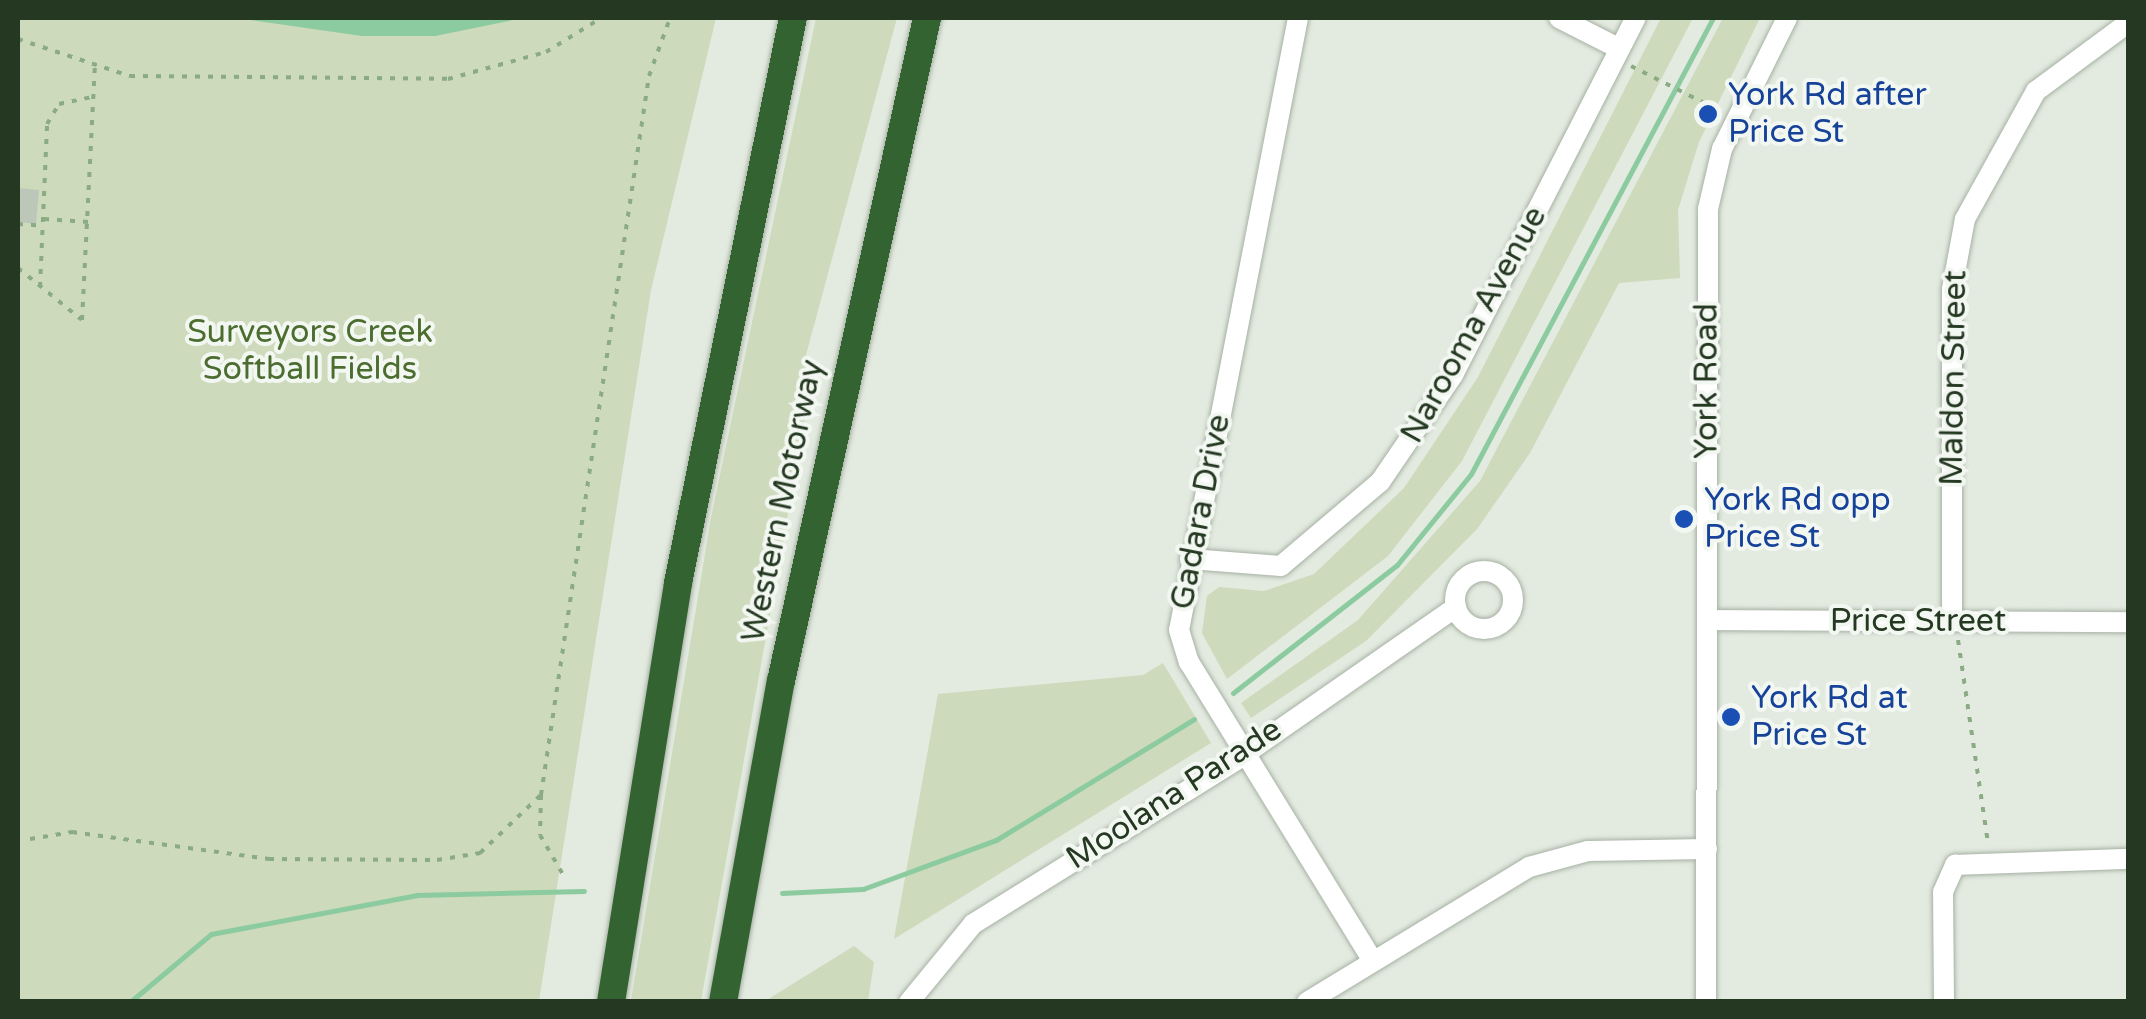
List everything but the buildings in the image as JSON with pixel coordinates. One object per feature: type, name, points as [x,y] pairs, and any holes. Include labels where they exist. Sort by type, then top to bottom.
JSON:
[{"type":"highway","points":[[611,1002],[678,583],[793,18]]},
{"type":"highway","name":"Western Motorway","points":[[723,1002],[781,681],[927,18]]},
{"type":"street","name":"Gadara Drive","points":[[1298,18],[1190,559],[1180,640],[1372,961]]},
{"type":"street","points":[[1560,18],[1620,49]]},
{"type":"street","name":"Narooma Avenue","points":[[1190,559],[1282,566],[1380,482],[1453,374],[1636,18]]},
{"type":"street","name":"York Road","points":[[1706,1002],[1707,224],[1735,119],[1787,18]]},
{"type":"street","name":"Maldon Street","points":[[1952,622],[1952,289],[1965,219],[1997,148],[2036,91],[2128,23]]},
{"type":"street","name":"Moolana Parade","points":[[909,1002],[973,924],[1244,751],[1456,606]]},
{"type":"street","name":"Price Street","points":[[1707,620],[2128,622]]},
{"type":"street","points":[[1307,1002],[1548,860],[1707,849]]},
{"type":"street","points":[[1944,1002],[1944,884],[1960,862],[1989,858],[2128,858]]},
{"type":"path","points":[[18,39],[96,64],[180,80],[448,79],[546,52],[602,18]]},
{"type":"path","points":[[565,878],[540,835],[542,795],[649,76],[670,18]]},
{"type":"path","points":[[1620,49],[1656,78],[1735,119]]},
{"type":"path","points":[[18,268],[82,320],[89,222],[91,97],[96,64]]},
{"type":"path","points":[[40,286],[49,116],[91,97]]},
{"type":"path","points":[[18,224],[89,222]]},
{"type":"path","points":[[1952,622],[1989,858]]},
{"type":"path","points":[[30,839],[72,832],[270,859],[437,860],[480,853],[542,795]]},
{"type":"green space","name":"Surveyors Creek Softball Fields","points":[[18,18],[716,18],[651,290],[539,1001],[18,1001]]},
{"type":"green space","points":[[816,18],[897,18],[806,355],[812,379],[701,1001],[631,1001],[711,518]]},
{"type":"green space","points":[[1661,18],[1693,18],[1462,461],[1388,556],[1227,679],[1202,633],[1207,596],[1219,587],[1264,591],[1314,574],[1404,488],[1478,377]]},
{"type":"green space","points":[[1723,18],[1760,18],[1699,142],[1678,210],[1680,278],[1619,283],[1530,453],[1477,529],[1366,641],[1251,718],[1241,703],[1358,620],[1480,481]]},
{"type":"green space","points":[[1163,663],[1211,743],[894,939],[938,694],[1143,675]]},
{"type":"green space","points":[[854,946],[874,962],[868,1001],[765,1001]]},
{"type":"shaded area","points":[[236,18],[523,18],[435,36],[362,36]]},
{"type":"waterway","points":[[1233,693],[1397,565],[1471,474],[1713,18]]},
{"type":"waterway","points":[[782,893],[863,889],[996,840],[1194,719]]},
{"type":"waterway","points":[[130,1002],[211,934],[417,895],[584,891]]},
{"type":"place","name":"York Rd after Price St","points":[[1708,114]]},
{"type":"place","name":"York Rd opp Price St","points":[[1684,519]]},
{"type":"place","name":"York Rd at Price St","points":[[1731,717]]}]
